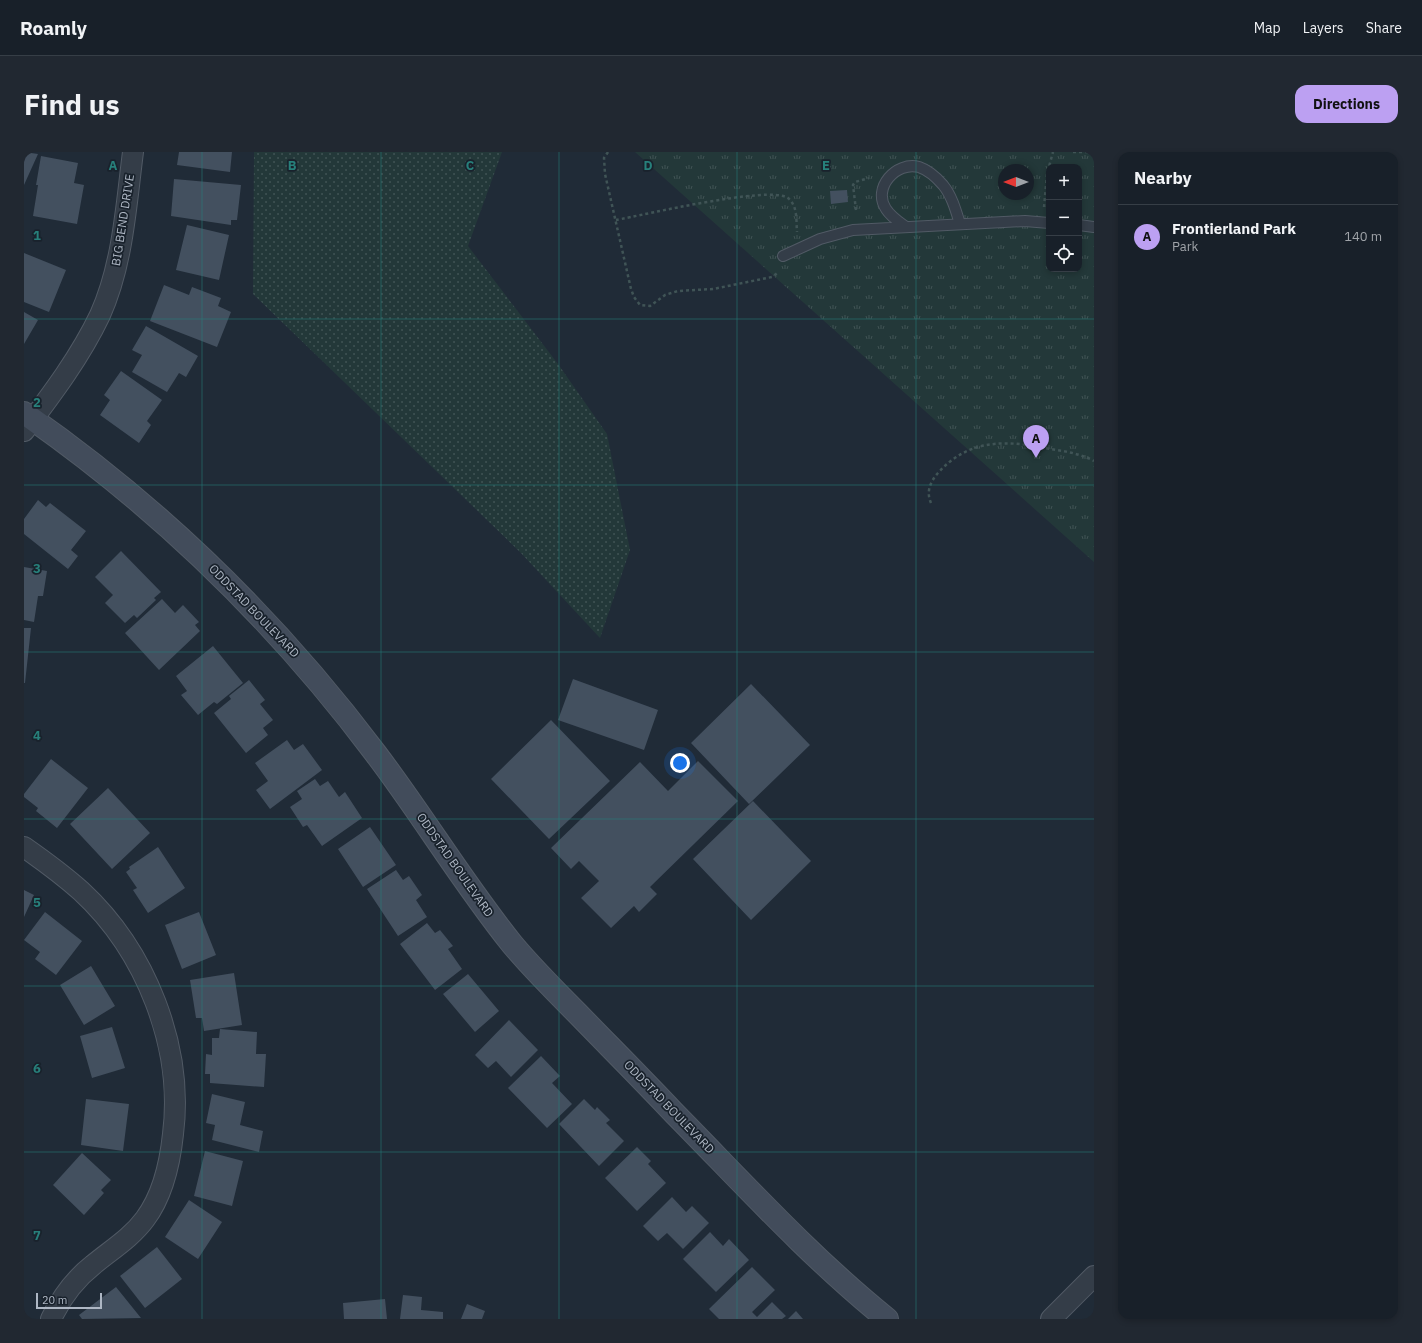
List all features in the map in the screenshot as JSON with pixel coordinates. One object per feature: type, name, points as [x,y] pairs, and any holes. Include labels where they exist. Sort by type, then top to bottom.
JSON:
[{"type":"street","name":"BIG BEND DRIVE","points":[[27,421],[62,380],[100,314],[112,280],[122,240],[133,152]]},
{"type":"street","name":"ODDSTAD BOULEVARD","points":[[27,421],[115,481],[164,522],[253,607],[297,656],[371,748],[411,802],[477,899],[515,947],[806,1247],[849,1288],[887,1319]]},
{"type":"street","points":[[24,848],[54,867],[83,893],[111,925],[135,960],[154,997],[167,1034],[174,1074],[176,1115],[171,1152],[162,1187],[145,1219],[121,1244],[92,1265],[67,1291],[51,1319]]},
{"type":"street","points":[[1051,1319],[1094,1276]]},
{"type":"lane","points":[[906,227],[893,217],[885,208],[882,197],[883,186],[889,177],[902,168],[918,167],[933,174],[944,186],[953,202],[960,224]]},
{"type":"lane","points":[[783,256],[841,232],[1024,221],[1046,223]]},
{"type":"lane","points":[[1082,226],[1094,227]]},
{"type":"path","points":[[608,152],[604,158],[604,165],[631,289],[634,297],[640,305],[650,306],[665,295],[678,291],[713,288],[772,277],[779,273],[780,260],[783,256]]},
{"type":"path","points":[[1045,191],[1053,152]]},
{"type":"path","points":[[1073,152],[1090,152]]},
{"type":"path","points":[[616,220],[736,198],[763,194],[779,195],[788,198],[794,206],[799,249]]},
{"type":"path","points":[[931,503],[928,498],[930,485],[948,463],[963,452],[995,443],[1032,445],[1074,454],[1094,461]]},
{"type":"green space","points":[[254,152],[502,152],[468,246],[558,364],[607,434],[630,550],[600,638],[520,552],[253,294]]},
{"type":"green space","points":[[635,152],[1094,152],[1094,562]]},
{"type":"building","points":[[24,152],[38,154],[24,185]]},
{"type":"building","points":[[179,152],[232,152],[230,172],[177,165]]},
{"type":"building","points":[[41,156],[78,163],[74,183],[84,185],[77,224],[33,216]]},
{"type":"building","points":[[174,179],[241,185],[237,220],[231,220],[231,225],[171,216]]},
{"type":"building","points":[[847,190],[848,202],[831,204],[830,191]]},
{"type":"building","points":[[187,225],[229,235],[219,280],[176,270]]},
{"type":"building","points":[[24,253],[66,270],[49,312],[24,302]]},
{"type":"building","points":[[164,285],[189,295],[192,287],[221,298],[218,306],[231,312],[217,347],[150,321]]},
{"type":"building","points":[[24,312],[38,320],[24,344]]},
{"type":"building","points":[[146,326],[198,356],[186,377],[179,373],[167,392],[132,372],[142,355],[132,350]]},
{"type":"building","points":[[121,371],[162,400],[147,421],[151,425],[139,443],[100,415],[110,400],[104,395]]},
{"type":"building","points":[[38,500],[46,507],[50,503],[86,531],[71,550],[78,556],[68,569],[24,534],[24,519]]},
{"type":"building","points":[[121,551],[161,592],[154,598],[156,600],[137,618],[134,615],[125,623],[105,603],[113,595],[95,577]]},
{"type":"building","points":[[24,567],[47,571],[43,596],[38,596],[34,622],[24,620]]},
{"type":"building","points":[[162,599],[175,613],[183,605],[199,622],[195,625],[200,631],[159,670],[125,633]]},
{"type":"building","points":[[24,628],[31,628],[25,683],[24,683]]},
{"type":"building","points":[[213,646],[243,683],[217,704],[214,702],[198,715],[181,695],[187,691],[176,676]]},
{"type":"building","points":[[573,679],[658,710],[644,750],[558,720]]},
{"type":"building","points":[[249,680],[265,700],[260,704],[273,720],[263,728],[268,735],[246,753],[214,713],[231,699],[229,696]]},
{"type":"building","points":[[751,684],[810,745],[749,804],[691,743]]},
{"type":"building","points":[[551,720],[610,781],[549,839],[491,779]]},
{"type":"building","points":[[287,740],[294,750],[303,744],[322,770],[270,809],[256,790],[268,781],[255,763]]},
{"type":"building","points":[[51,759],[88,788],[57,828],[36,811],[38,808],[24,797],[24,794]]},
{"type":"building","points":[[698,761],[738,801],[650,887],[657,894],[639,912],[634,906],[611,928],[581,898],[599,881],[579,861],[571,869],[551,848],[640,762],[668,791]]},
{"type":"building","points":[[315,779],[320,786],[328,781],[339,797],[345,792],[362,818],[322,846],[307,825],[303,827],[290,807],[302,799],[297,791]]},
{"type":"building","points":[[108,788],[150,833],[112,869],[70,824]]},
{"type":"building","points":[[753,801],[811,861],[751,920],[693,859]]},
{"type":"building","points":[[370,827],[396,865],[363,887],[338,849]]},
{"type":"building","points":[[158,847],[185,888],[148,913],[133,890],[137,888],[126,872],[130,869],[129,867]]},
{"type":"building","points":[[396,870],[403,880],[409,876],[422,895],[416,900],[427,917],[398,936],[367,889]]},
{"type":"building","points":[[24,890],[34,895],[24,917]]},
{"type":"building","points":[[45,912],[82,941],[56,975],[35,959],[40,952],[24,940]]},
{"type":"building","points":[[199,912],[216,955],[182,969],[165,925]]},
{"type":"building","points":[[427,923],[435,933],[440,930],[453,946],[448,949],[462,969],[435,990],[400,944]]},
{"type":"building","points":[[91,966],[115,1006],[84,1025],[60,985]]},
{"type":"building","points":[[234,973],[242,1025],[204,1031],[202,1018],[196,1018],[190,980]]},
{"type":"building","points":[[468,974],[499,1011],[475,1032],[443,994]]},
{"type":"building","points":[[509,1020],[538,1050],[511,1077],[496,1061],[488,1068],[475,1055]]},
{"type":"building","points":[[112,1027],[125,1068],[92,1078],[80,1036]]},
{"type":"building","points":[[220,1029],[257,1032],[256,1054],[266,1054],[264,1087],[210,1083],[210,1074],[205,1074],[206,1054],[212,1055],[212,1038],[219,1038]]},
{"type":"building","points":[[541,1056],[560,1076],[552,1083],[572,1104],[547,1128],[508,1088]]},
{"type":"building","points":[[212,1094],[245,1102],[240,1125],[263,1131],[259,1152],[212,1140],[215,1125],[206,1123]]},
{"type":"building","points":[[86,1099],[129,1104],[123,1151],[81,1145]]},
{"type":"building","points":[[584,1099],[595,1110],[597,1107],[610,1120],[606,1123],[624,1141],[599,1166],[559,1124]]},
{"type":"building","points":[[637,1147],[651,1161],[648,1164],[666,1183],[637,1211],[605,1178]]},
{"type":"building","points":[[205,1151],[243,1161],[232,1206],[194,1196]]},
{"type":"building","points":[[82,1153],[111,1180],[101,1190],[104,1193],[84,1215],[53,1185]]},
{"type":"building","points":[[672,1197],[686,1212],[692,1206],[709,1223],[683,1249],[667,1233],[658,1241],[643,1226]]},
{"type":"building","points":[[189,1200],[222,1222],[198,1259],[165,1237]]},
{"type":"building","points":[[710,1232],[723,1246],[729,1239],[749,1260],[716,1292],[683,1259]]},
{"type":"building","points":[[157,1247],[182,1279],[145,1308],[120,1276]]},
{"type":"building","points":[[752,1267],[775,1290],[752,1312],[757,1317],[772,1302],[786,1316],[782,1319],[719,1319],[709,1309]]},
{"type":"building","points":[[116,1287],[141,1318],[82,1319],[79,1315]]},
{"type":"building","points":[[403,1295],[422,1297],[421,1310],[443,1312],[443,1319],[400,1319]]},
{"type":"building","points":[[385,1299],[387,1319],[344,1319],[343,1303]]},
{"type":"building","points":[[467,1304],[485,1311],[482,1319],[461,1319]]},
{"type":"building","points":[[796,1311],[803,1319],[788,1319]]},
{"type":"place","name":"Frontierland Park","points":[[1036,458]]}]
